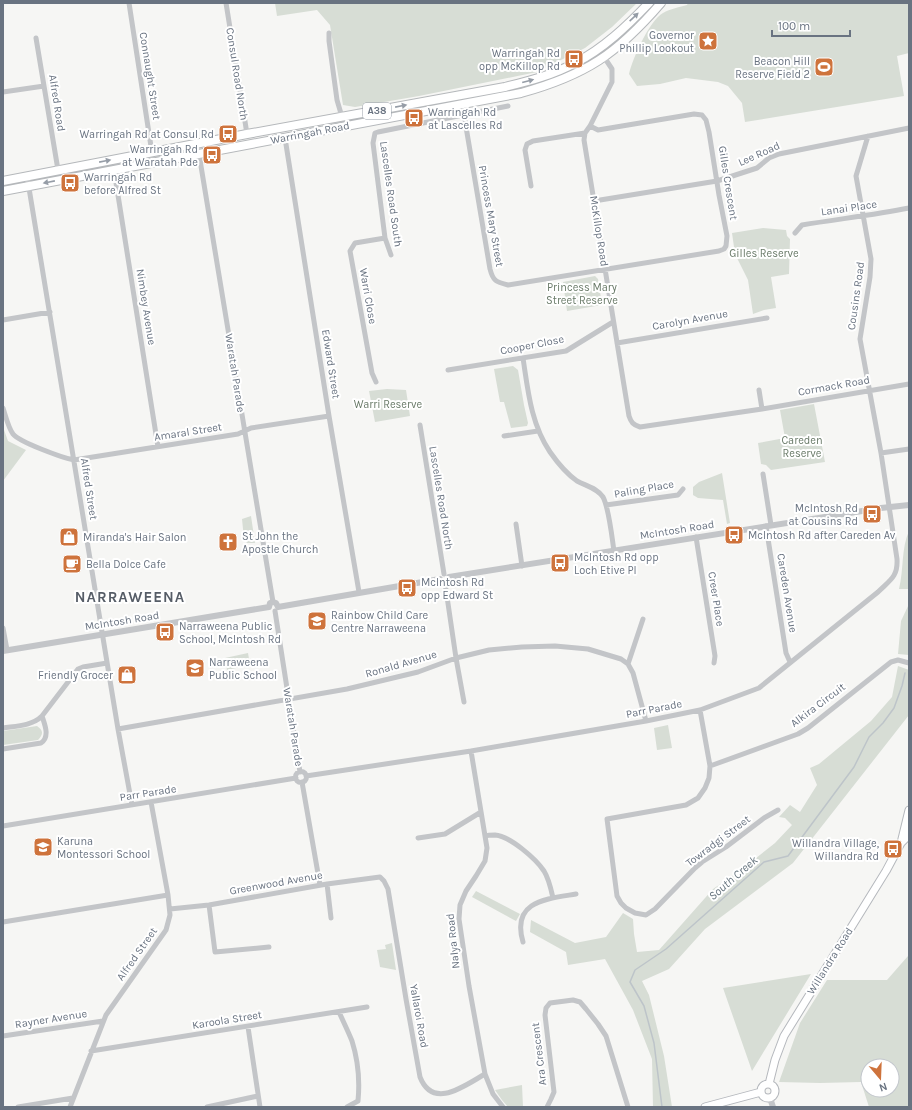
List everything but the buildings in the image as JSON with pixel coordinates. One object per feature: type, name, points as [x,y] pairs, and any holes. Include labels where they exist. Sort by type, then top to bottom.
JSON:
[{"type":"highway","name":"Warringah Road","points":[[3,181],[247,134],[505,87],[542,77],[578,62],[598,49],[636,16],[648,3]]},
{"type":"highway","name":"Warringah Road","points":[[3,191],[521,93],[562,80],[578,73],[604,57],[633,34],[661,3]]},
{"type":"highway","points":[[598,49],[604,57]]},
{"type":"highway","name":"Consul Road North","points":[[247,134],[249,144]]},
{"type":"highway","name":"Waratah Parade","points":[[197,144],[199,154]]},
{"type":"main road","name":"Willandra Road","points":[[769,1084],[775,1060],[784,1036],[886,871],[901,843],[909,810]]},
{"type":"main road","name":"Willandra Road","points":[[901,843],[907,837],[909,831]]},
{"type":"main road","points":[[769,1084],[773,1086],[775,1090],[774,1095],[770,1098],[763,1096],[761,1092],[764,1085],[769,1084]]},
{"type":"main road","points":[[704,1107],[761,1092]]},
{"type":"street","name":"Connaught Street","points":[[129,3],[152,153]]},
{"type":"street","name":"Consul Road North","points":[[226,3],[247,134]]},
{"type":"street","points":[[329,33],[337,100],[342,117]]},
{"type":"street","name":"Alfred Road","points":[[36,38],[58,170]]},
{"type":"street","points":[[531,186],[525,150],[528,144],[533,141],[585,133],[612,82],[612,69],[604,57]]},
{"type":"street","points":[[3,92],[44,86]]},
{"type":"street","points":[[399,116],[401,128],[508,106]]},
{"type":"street","name":"Gilles Crescent","points":[[590,126],[598,130],[694,114],[702,115],[706,120],[709,132],[727,236],[724,249],[719,251],[604,269]]},
{"type":"street","name":"Princess Mary Street","points":[[464,115],[492,277],[498,282],[508,285],[604,269]]},
{"type":"street","name":"Lascelles Road South","points":[[390,255],[386,238],[373,135],[378,132],[401,128]]},
{"type":"street","name":"Lee Road","points":[[594,201],[717,181],[757,168],[769,158],[780,154],[909,128]]},
{"type":"street","name":"McKillop Road","points":[[585,133],[584,140],[604,269],[629,416],[632,423]]},
{"type":"street","name":"Cousins Road","points":[[868,136],[856,176],[871,259],[860,339],[881,453],[889,507]]},
{"type":"street","name":"Edward Street","points":[[285,138],[329,416],[359,592]]},
{"type":"street","name":"Waratah Parade","points":[[199,154],[300,772]]},
{"type":"street","name":"Nimbey Avenue","points":[[114,170],[158,447]]},
{"type":"street","name":"Alfred Street","points":[[28,176],[102,634],[132,805]]},
{"type":"street","name":"Lanai Place","points":[[795,232],[802,225],[909,208]]},
{"type":"street","name":"Warri Close","points":[[376,382],[372,373],[350,251],[355,243],[386,238]]},
{"type":"street","points":[[3,320],[50,312]]},
{"type":"street","name":"Carolyn Avenue","points":[[617,343],[767,318]]},
{"type":"street","name":"Cooper Close","points":[[448,370],[566,351],[613,322]]},
{"type":"street","points":[[523,358],[531,406],[538,431],[549,451],[573,478],[593,488],[600,494],[606,505],[614,551]]},
{"type":"street","name":"Cormack Road","points":[[632,423],[640,427],[762,409],[909,384]]},
{"type":"street","points":[[759,390],[762,409]]},
{"type":"street","points":[[3,408],[11,430],[16,437],[62,458],[74,460]]},
{"type":"street","name":"Amaral Street","points":[[74,460],[238,434],[251,428],[329,416]]},
{"type":"street","name":"Lascelles Road North","points":[[420,425],[464,702]]},
{"type":"street","points":[[504,436],[538,431]]},
{"type":"street","points":[[881,453],[909,449]]},
{"type":"street","name":"Careden Avenue","points":[[763,474],[768,526],[786,653],[790,662]]},
{"type":"street","name":"Paling Place","points":[[606,505],[678,495],[683,489]]},
{"type":"street","name":"McIntosh Road","points":[[5,650],[696,537],[909,505]]},
{"type":"street","name":"Parr Parade","points":[[306,776],[472,751],[646,721],[700,710],[760,688],[790,662],[878,592],[894,577],[898,568],[889,507]]},
{"type":"street","points":[[516,524],[522,566]]},
{"type":"street","name":"Creer Place","points":[[696,537],[715,656],[714,663]]},
{"type":"street","points":[[643,619],[628,664],[633,673],[646,721]]},
{"type":"street","points":[[3,628],[5,650]]},
{"type":"street","name":"Ronald Avenue","points":[[118,729],[347,690],[418,672],[456,658],[489,650],[555,646],[588,649],[621,659],[628,664]]},
{"type":"street","name":"Alkira Circuit","points":[[710,766],[798,734],[808,728],[891,662],[898,660],[909,663]]},
{"type":"street","points":[[3,728],[32,723],[38,720],[78,669],[107,663]]},
{"type":"street","name":"Towradgi Street","points":[[700,710],[710,766],[706,788],[698,798],[686,805],[607,819],[617,896],[621,903],[635,913],[646,914],[656,909],[702,862],[726,847],[764,818],[778,810]]},
{"type":"street","points":[[3,749],[41,743],[45,740],[46,736],[42,716]]},
{"type":"street","name":"Nalya Road","points":[[472,751],[485,836],[485,861],[466,891],[460,905],[459,919],[469,986],[485,1074],[494,1094],[503,1107]]},
{"type":"street","points":[[300,772],[303,772],[306,776],[306,780],[302,782],[298,781],[296,778],[297,774],[300,772]]},
{"type":"street","name":"Parr Parade","points":[[3,826],[296,778]]},
{"type":"street","points":[[302,782],[320,885]]},
{"type":"street","name":"Alfred Street","points":[[70,1107],[102,1022],[110,1008],[164,933],[169,921],[170,909],[168,895],[151,802]]},
{"type":"street","points":[[418,838],[445,834],[481,812]]},
{"type":"street","points":[[485,836],[496,835],[508,840],[533,858],[544,872],[553,898]]},
{"type":"street","name":"Greenwood Avenue","points":[[170,909],[374,876],[380,876],[384,881]]},
{"type":"street","name":"Yallaroi Road","points":[[384,881],[388,889],[420,1077],[424,1086],[432,1093],[444,1095],[452,1093],[485,1074]]},
{"type":"street","points":[[327,884],[331,918]]},
{"type":"street","points":[[523,942],[520,925],[524,914],[533,904],[544,899],[576,894]]},
{"type":"street","points":[[3,922],[168,895]]},
{"type":"street","points":[[208,904],[214,952],[269,947]]},
{"type":"street","name":"Ara Crescent","points":[[547,1107],[554,1092],[544,1015],[546,1008],[550,1003],[573,1000],[580,1002],[606,1036],[628,1107]]},
{"type":"street","name":"Karoola Street","points":[[91,1051],[367,1007]]},
{"type":"street","points":[[339,1012],[352,1041],[360,1083],[358,1100],[346,1107]]},
{"type":"street","name":"Rayner Avenue","points":[[3,1036],[102,1022]]},
{"type":"street","points":[[248,1027],[260,1107]]},
{"type":"street","points":[[207,1107],[258,1096]]},
{"type":"street","points":[[18,1107],[73,1098]]},
{"type":"street","points":[[770,1098],[773,1107]]},
{"type":"green space","points":[[275,3],[637,3],[612,27],[585,48],[537,72],[419,96],[355,107],[343,105],[330,25],[317,10],[277,16]]},
{"type":"green space","points":[[688,3],[909,3],[909,53],[897,56],[904,96],[745,122],[742,103],[728,86],[718,82],[686,78],[660,84],[637,86],[629,74],[634,59],[647,32],[652,24],[663,13],[687,5]]},
{"type":"green space","name":"Gilles Reserve","points":[[763,228],[786,230],[787,236],[790,239],[789,274],[771,277],[776,308],[753,314],[748,280],[735,254],[732,233]]},
{"type":"green space","name":"Princess Mary Street Reserve","points":[[595,276],[598,279],[602,305],[567,311],[563,282]]},
{"type":"green space","points":[[513,366],[518,370],[528,423],[527,426],[511,428],[504,402],[500,402],[494,369]]},
{"type":"green space","name":"Warri Reserve","points":[[387,389],[406,390],[410,416],[375,422],[369,391]]},
{"type":"green space","name":"Careden Reserve","points":[[814,404],[825,462],[771,470],[766,465],[761,464],[758,443],[785,438],[780,410]]},
{"type":"green space","points":[[3,427],[8,441],[26,450],[3,481]]},
{"type":"green space","points":[[722,473],[730,523],[727,524],[723,500],[698,498],[693,495],[693,487],[699,482]]},
{"type":"green space","points":[[251,516],[255,543],[247,543],[244,539],[242,519]]},
{"type":"green space","points":[[909,531],[909,589],[899,589],[906,538]]},
{"type":"green space","points":[[909,604],[909,655],[898,654],[901,621]]},
{"type":"green space","points":[[248,653],[250,665],[227,670],[225,658]]},
{"type":"green space","points":[[898,666],[909,670],[909,715],[793,863],[705,929],[669,969],[642,981],[649,995],[664,1056],[672,1107],[653,1107],[652,1059],[633,1010],[605,959],[568,965],[566,952],[530,932],[531,920],[575,943],[606,937],[623,913],[633,919],[637,952],[659,950],[713,889],[741,870],[775,843],[792,825],[785,818],[779,817],[790,805],[800,812],[817,785],[810,768],[819,764],[871,721],[892,697]]},
{"type":"green space","points":[[668,725],[672,748],[657,750],[654,728]]},
{"type":"green space","points":[[37,726],[42,732],[38,740],[3,745],[3,731]]},
{"type":"green space","points":[[476,891],[520,914],[516,921],[472,897]]},
{"type":"green space","points":[[392,943],[396,970],[380,967],[377,950],[386,949],[385,945]]},
{"type":"green space","points":[[909,951],[909,1107],[869,1107],[866,1098],[900,1098],[900,1058],[860,1058],[860,1082],[779,1082],[800,1023],[827,980],[887,980],[908,956]]},
{"type":"green space","points":[[811,974],[752,1071],[723,988]]},
{"type":"green space","points":[[522,1085],[523,1107],[508,1107],[495,1090]]},
{"type":"waterway","name":"South Creek","points":[[662,1107],[654,1043],[644,1006],[630,982],[635,970],[666,949],[764,862],[788,856],[854,767],[869,737],[883,723],[894,708],[905,673]]},
{"type":"place","name":"Governor Phillip Lookout","points":[[708,41]]},
{"type":"place","name":"Warringah Rd opp McKillop Rd","points":[[574,59]]},
{"type":"place","name":"Beacon Hill Reserve Field 2","points":[[824,67]]},
{"type":"place","name":"Warringah Rd at Lascelles Rd","points":[[414,118]]},
{"type":"place","name":"Warringah Rd at Consul Rd","points":[[228,134]]},
{"type":"place","name":"Warringah Rd at Waratah Pde","points":[[212,155]]},
{"type":"place","name":"Warringah Rd before Alfred St","points":[[70,183]]},
{"type":"place","name":"McIntosh Rd at Cousins Rd","points":[[872,514]]},
{"type":"place","name":"McIntosh Rd after Careden Av","points":[[734,535]]},
{"type":"place","name":"Miranda's Hair Salon","points":[[69,537]]},
{"type":"place","name":"St John the Apostle Church","points":[[228,542]]},
{"type":"place","name":"McIntosh Rd opp Loch Etive Pl","points":[[560,563]]},
{"type":"place","name":"Bella Dolce Cafe","points":[[72,564]]},
{"type":"place","name":"McIntosh Rd opp Edward St","points":[[407,588]]},
{"type":"place","name":"Rainbow Child Care Centre Narraweena","points":[[317,621]]},
{"type":"place","name":"Narraweena Public School, McIntosh Rd","points":[[165,632]]},
{"type":"place","name":"Narraweena Public School","points":[[195,668]]},
{"type":"place","name":"Friendly Grocer","points":[[127,675]]},
{"type":"place","name":"Karuna Montessori School","points":[[43,847]]},
{"type":"place","name":"Willandra Village, Willandra Rd","points":[[893,849]]},
{"type":"district","name":"NARRAWEENA","points":[[130,597]]}]
